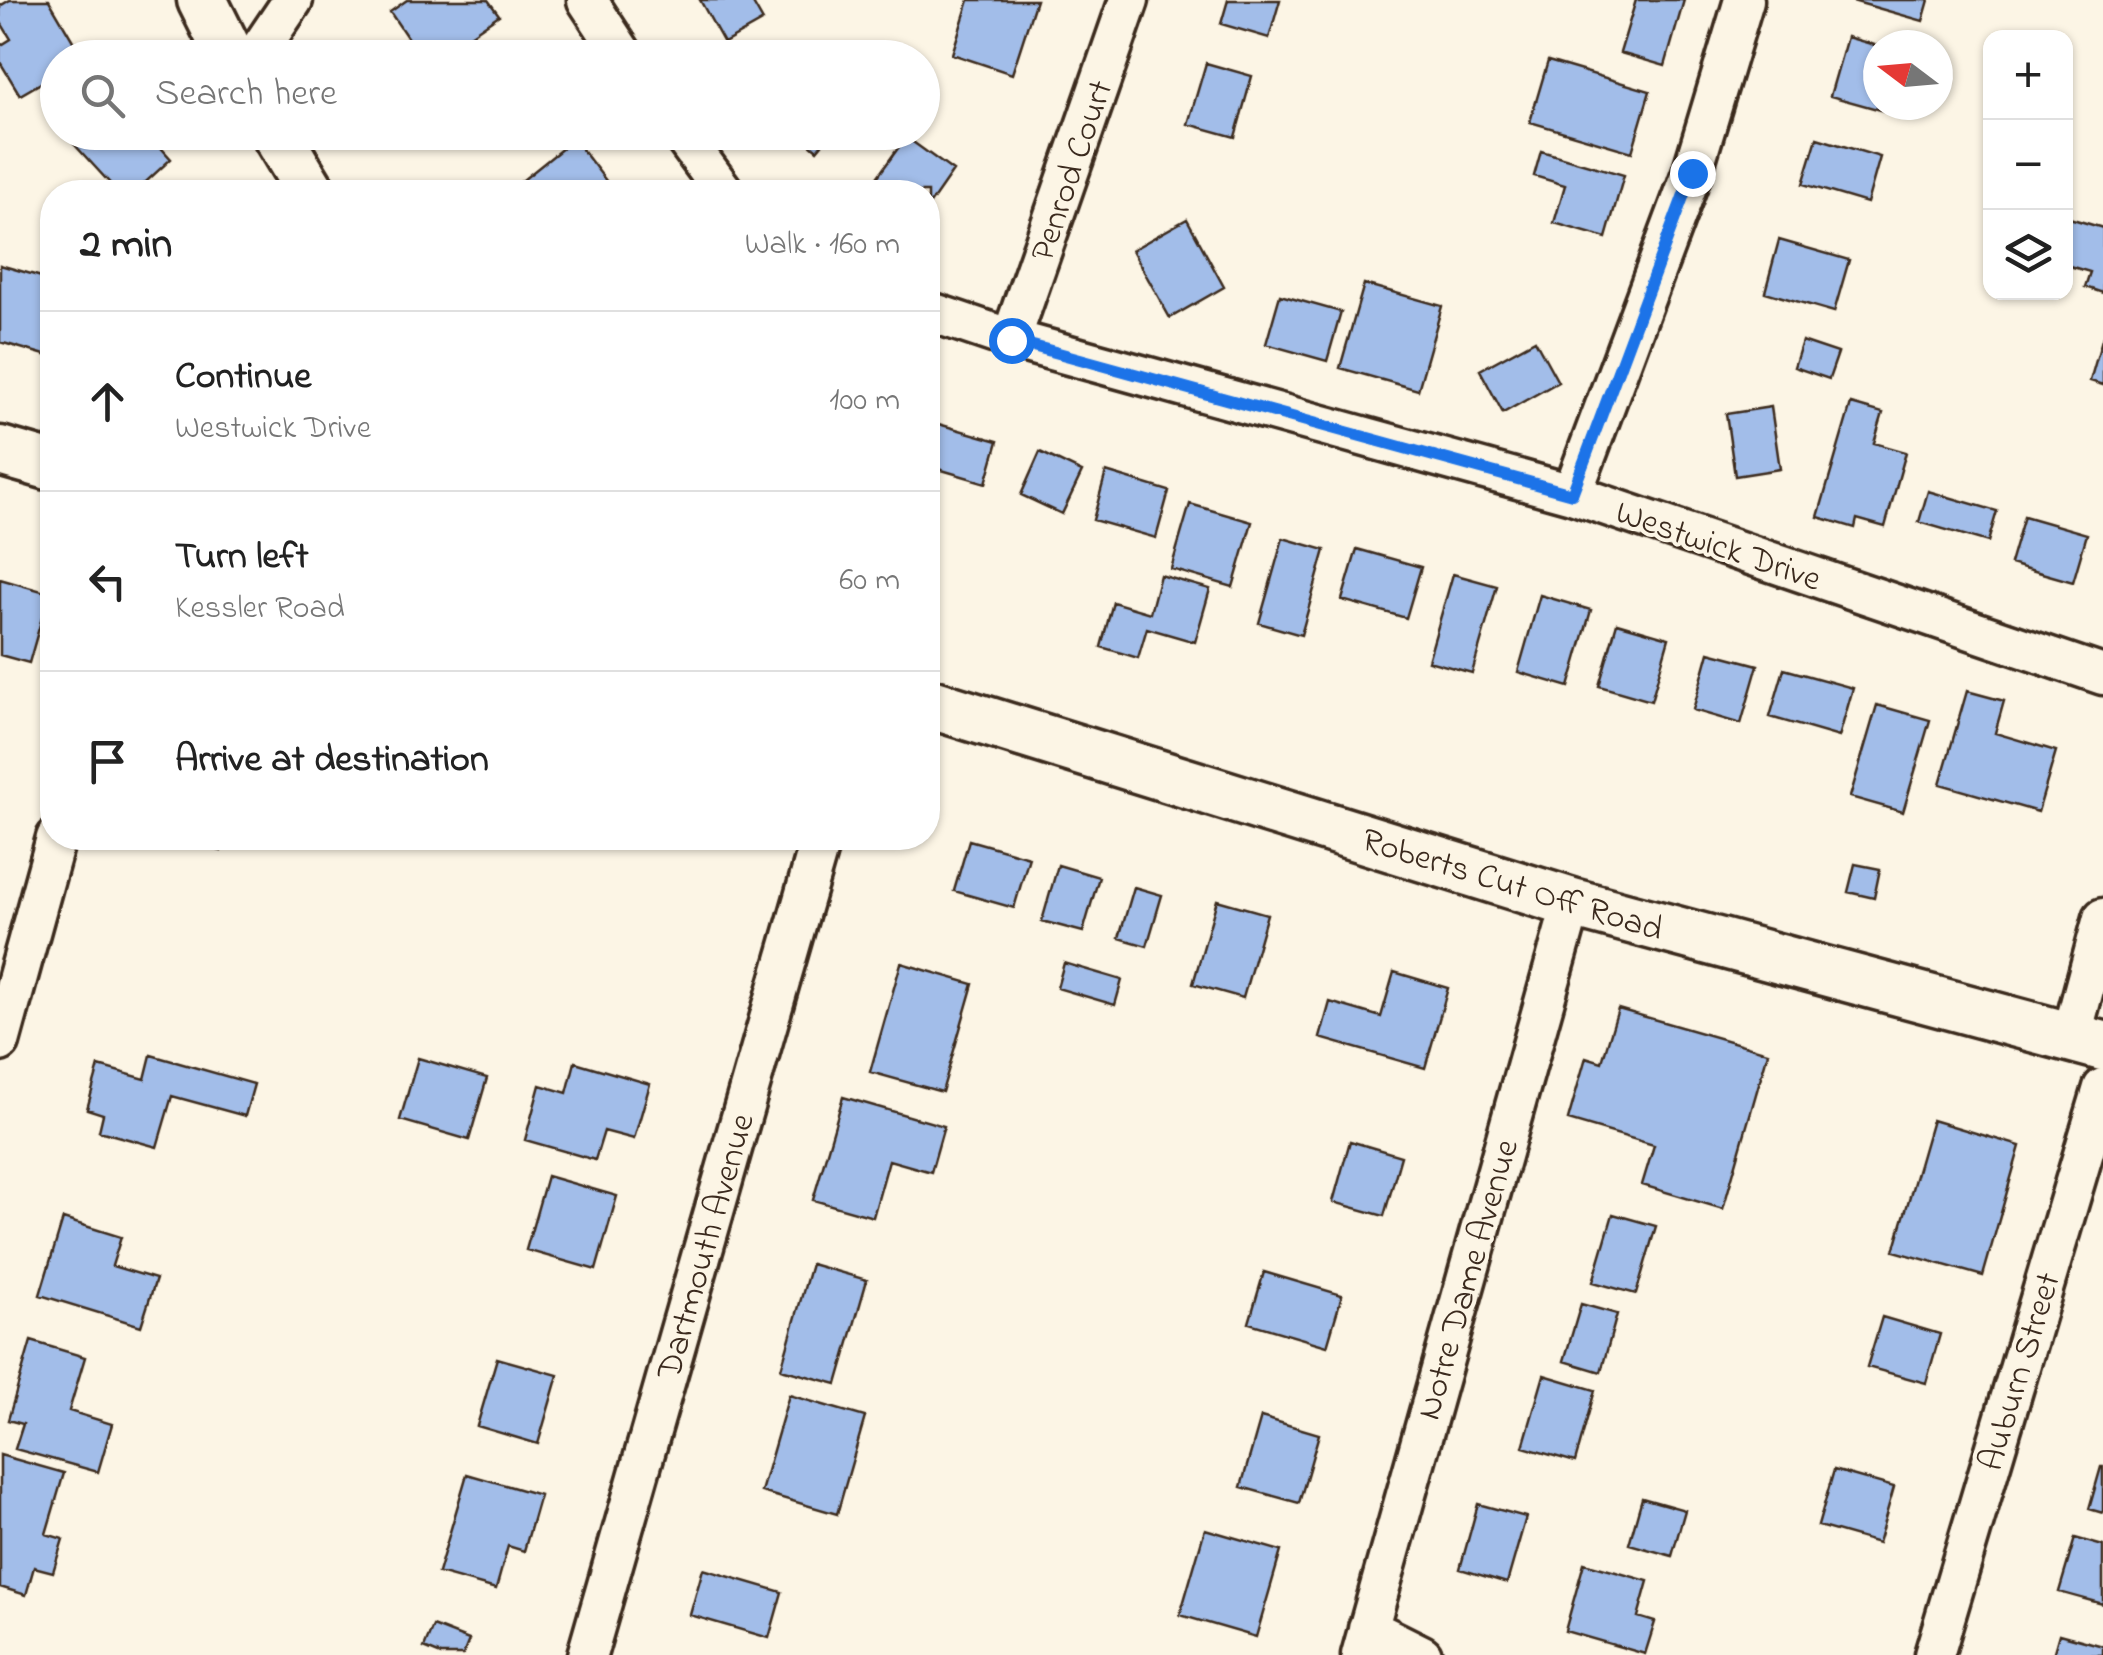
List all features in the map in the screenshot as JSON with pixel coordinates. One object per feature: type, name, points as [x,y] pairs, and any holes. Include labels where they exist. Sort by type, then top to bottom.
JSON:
[{"type":"street","points":[[202,0],[222,40]]},
{"type":"street","points":[[266,40],[293,0]]},
{"type":"street","points":[[588,0],[614,40]]},
{"type":"street","name":"Penrod Court","points":[[1011,340],[1128,0]]},
{"type":"street","points":[[1572,494],[1692,173],[1744,0]]},
{"type":"street","points":[[286,150],[304,180]]},
{"type":"street","points":[[693,150],[715,180]]},
{"type":"street","name":"Westwick Drive","points":[[940,315],[1011,340],[1572,494],[2103,675]]},
{"type":"street","points":[[0,451],[40,463]]},
{"type":"street","name":"Roberts Cut Off Road","points":[[940,707],[1572,903],[2087,1042]]},
{"type":"street","points":[[0,1042],[53,850]]},
{"type":"street","name":"Dartmouth Avenue","points":[[587,1655],[818,850]]},
{"type":"street","name":"Notre Dame Avenue","points":[[1364,1641],[1572,903]]},
{"type":"street","points":[[2087,1042],[2103,918]]},
{"type":"street","name":"Auburn Street","points":[[1934,1655],[2103,1088]]},
{"type":"street","points":[[1364,1641],[1422,1655]]},
{"type":"building","points":[[10,0],[49,0],[72,40],[40,40],[40,83],[20,95],[0,62],[0,46],[11,39],[0,21],[0,6]]},
{"type":"building","points":[[407,0],[488,0],[499,15],[470,35],[474,40],[409,40],[390,12]]},
{"type":"building","points":[[700,0],[751,0],[763,21],[722,40]]},
{"type":"building","points":[[969,0],[1036,0],[1012,74],[952,54]]},
{"type":"building","points":[[1228,0],[1280,0],[1269,38],[1221,24]]},
{"type":"building","points":[[1636,0],[1684,0],[1665,66],[1620,53]]},
{"type":"building","points":[[1849,0],[1929,0],[1923,21]]},
{"type":"building","points":[[1847,37],[1863,42],[1863,105],[1830,96]]},
{"type":"building","points":[[1548,61],[1650,91],[1632,152],[1530,122]]},
{"type":"building","points":[[1206,63],[1252,76],[1235,137],[1188,124]]},
{"type":"building","points":[[1817,138],[1880,157],[1867,203],[1803,184]]},
{"type":"building","points":[[80,150],[163,150],[171,159],[148,180],[107,180]]},
{"type":"building","points":[[560,150],[582,150],[605,180],[523,180]]},
{"type":"building","points":[[897,150],[924,150],[953,171],[940,190],[940,180],[875,180]]},
{"type":"building","points":[[1541,151],[1624,175],[1606,238],[1554,223],[1565,185],[1534,176]]},
{"type":"building","points":[[1187,219],[1224,287],[1170,318],[1132,250]]},
{"type":"building","points":[[2073,219],[2103,228],[2103,293],[2085,287],[2090,272],[2073,267]]},
{"type":"building","points":[[1779,240],[1849,260],[1834,312],[1765,292]]},
{"type":"building","points":[[0,265],[40,277],[40,354],[0,342]]},
{"type":"building","points":[[1364,284],[1442,306],[1418,390],[1340,368]]},
{"type":"building","points":[[1280,295],[1341,312],[1327,361],[1266,344]]},
{"type":"building","points":[[2103,336],[2103,385],[2090,381]]},
{"type":"building","points":[[1535,340],[1558,382],[1503,413],[1480,370]]},
{"type":"building","points":[[1802,341],[1838,353],[1829,379],[1794,367]]},
{"type":"building","points":[[1851,404],[1883,413],[1874,443],[1906,452],[1885,527],[1857,519],[1855,528],[1818,517]]},
{"type":"building","points":[[1771,407],[1780,469],[1735,476],[1726,414]]},
{"type":"building","points":[[940,424],[998,441],[986,483],[940,470]]},
{"type":"building","points":[[1040,452],[1082,472],[1062,514],[1021,495]]},
{"type":"building","points":[[1106,472],[1169,491],[1156,538],[1093,520]]},
{"type":"building","points":[[1928,491],[1997,511],[1988,542],[1919,522]]},
{"type":"building","points":[[1190,504],[1252,522],[1233,587],[1171,569]]},
{"type":"building","points":[[2024,516],[2087,534],[2073,582],[2010,564]]},
{"type":"building","points":[[1283,538],[1325,550],[1301,635],[1259,623]]},
{"type":"building","points":[[1357,549],[1421,567],[1406,618],[1342,600]]},
{"type":"building","points":[[1453,574],[1497,586],[1472,673],[1428,661]]},
{"type":"building","points":[[1160,575],[1210,589],[1195,642],[1147,628],[1138,658],[1101,647],[1113,602],[1150,613]]},
{"type":"building","points":[[0,579],[40,590],[40,624],[29,663],[0,655]]},
{"type":"building","points":[[1540,595],[1591,610],[1569,687],[1518,672]]},
{"type":"building","points":[[1617,623],[1669,638],[1651,701],[1599,686]]},
{"type":"building","points":[[1709,652],[1758,665],[1741,724],[1693,710]]},
{"type":"building","points":[[1784,669],[1853,688],[1839,737],[1770,717]]},
{"type":"building","points":[[1967,691],[2004,701],[1995,733],[2056,751],[2038,812],[1940,784]]},
{"type":"building","points":[[1877,705],[1930,720],[1903,812],[1850,797]]},
{"type":"building","points":[[969,840],[1029,857],[1014,908],[954,891]]},
{"type":"building","points":[[1855,864],[1880,869],[1874,898],[1848,892]]},
{"type":"building","points":[[1058,865],[1099,877],[1083,932],[1042,921]]},
{"type":"building","points":[[1134,887],[1162,895],[1147,946],[1119,938]]},
{"type":"building","points":[[1217,900],[1267,914],[1243,998],[1193,984]]},
{"type":"building","points":[[901,963],[973,984],[942,1092],[870,1072]]},
{"type":"building","points":[[1064,963],[1122,980],[1115,1005],[1057,988]]},
{"type":"building","points":[[1394,972],[1448,988],[1425,1068],[1320,1038],[1330,1002],[1381,1017]]},
{"type":"building","points":[[1618,1009],[1768,1052],[1723,1209],[1642,1185],[1654,1145],[1568,1120],[1586,1057],[1602,1062]]},
{"type":"building","points":[[151,1055],[254,1084],[245,1116],[172,1096],[157,1147],[99,1131],[103,1114],[87,1109],[99,1066],[145,1079]]},
{"type":"building","points":[[418,1058],[487,1078],[469,1140],[400,1120]]},
{"type":"building","points":[[575,1062],[650,1084],[634,1139],[604,1131],[595,1160],[525,1140],[540,1085],[567,1093]]},
{"type":"building","points":[[843,1097],[944,1126],[931,1172],[889,1160],[873,1217],[813,1200]]},
{"type":"building","points":[[1932,1120],[2020,1146],[1983,1276],[1894,1251]]},
{"type":"building","points":[[1350,1141],[1401,1156],[1384,1216],[1333,1202]]},
{"type":"building","points":[[547,1176],[617,1196],[596,1270],[526,1250]]},
{"type":"building","points":[[1613,1214],[1656,1226],[1636,1294],[1593,1282]]},
{"type":"building","points":[[63,1219],[121,1237],[112,1266],[156,1279],[141,1326],[40,1295]]},
{"type":"building","points":[[811,1264],[867,1280],[837,1384],[781,1369]]},
{"type":"building","points":[[1264,1272],[1342,1295],[1327,1346],[1249,1323]]},
{"type":"building","points":[[1581,1304],[1617,1314],[1601,1372],[1564,1361]]},
{"type":"building","points":[[1882,1317],[1940,1334],[1926,1383],[1867,1367]]},
{"type":"building","points":[[31,1341],[85,1357],[69,1411],[112,1424],[98,1472],[15,1449],[23,1424],[8,1420]]},
{"type":"building","points":[[497,1358],[558,1375],[538,1444],[477,1426]]},
{"type":"building","points":[[1544,1375],[1595,1390],[1575,1462],[1523,1447]]},
{"type":"building","points":[[789,1395],[865,1417],[837,1514],[761,1492]]},
{"type":"building","points":[[1261,1417],[1319,1434],[1299,1503],[1241,1487]]},
{"type":"building","points":[[0,1455],[64,1473],[46,1534],[63,1539],[53,1572],[34,1567],[26,1595],[0,1587]]},
{"type":"building","points":[[2103,1467],[2103,1513],[2089,1509]]},
{"type":"building","points":[[1834,1470],[1894,1487],[1878,1543],[1818,1526]]},
{"type":"building","points":[[467,1474],[540,1495],[524,1551],[508,1546],[496,1589],[438,1573]]},
{"type":"building","points":[[1642,1498],[1685,1510],[1672,1556],[1629,1544]]},
{"type":"building","points":[[1478,1504],[1526,1517],[1507,1583],[1460,1569]]},
{"type":"building","points":[[1205,1529],[1281,1551],[1256,1637],[1180,1615]]},
{"type":"building","points":[[2075,1538],[2103,1546],[2103,1604],[2059,1592]]},
{"type":"building","points":[[1584,1563],[1648,1581],[1638,1617],[1655,1622],[1645,1654],[1565,1631]]},
{"type":"building","points":[[703,1569],[782,1592],[769,1638],[690,1615]]},
{"type":"building","points":[[433,1626],[469,1640],[463,1655],[441,1655],[424,1648]]},
{"type":"building","points":[[2059,1634],[2103,1646],[2103,1655],[2053,1655]]},
{"type":"route","points":[[1011,340],[1572,494],[1692,173]]}]
